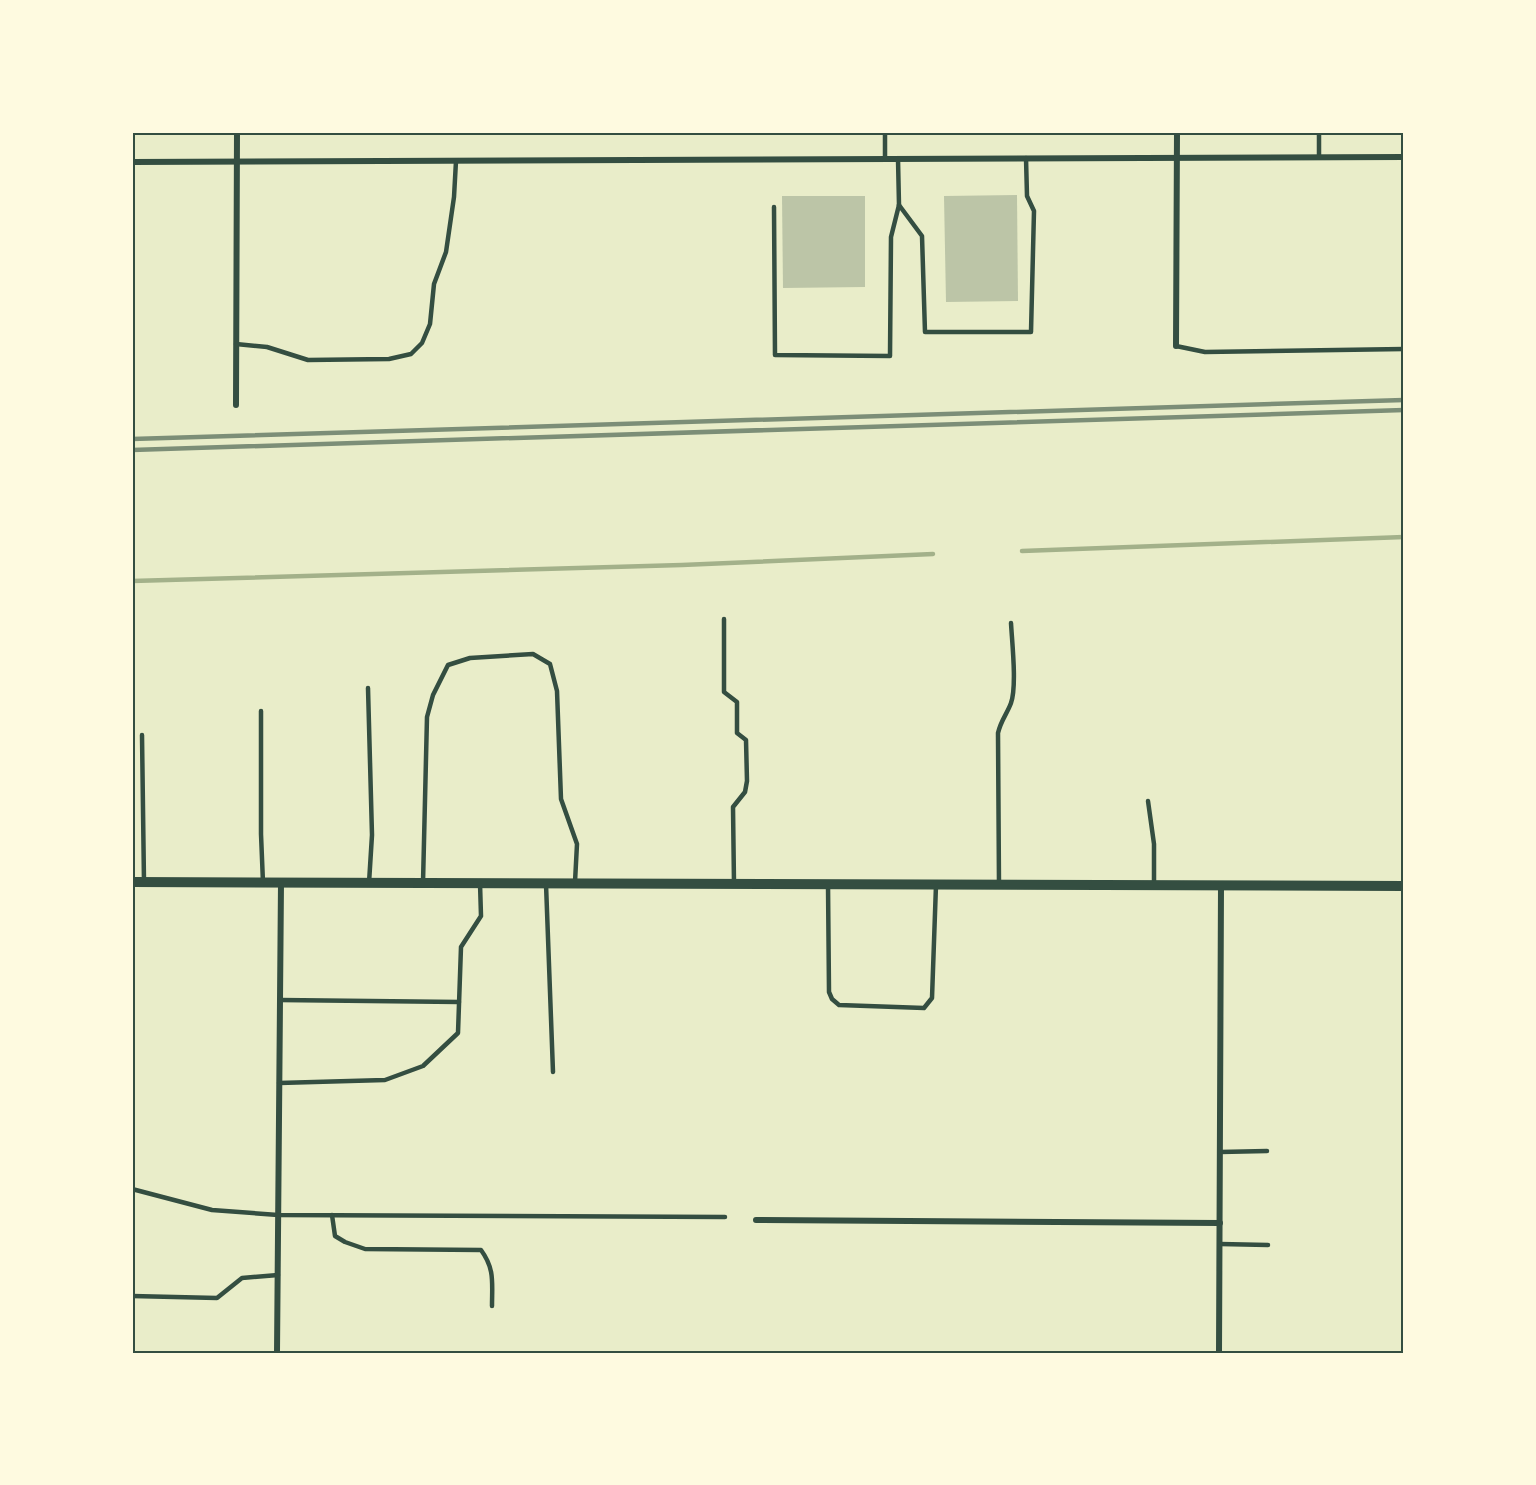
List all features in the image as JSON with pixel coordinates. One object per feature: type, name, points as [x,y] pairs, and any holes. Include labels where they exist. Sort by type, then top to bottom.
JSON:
[{"type":"street","points":[[236,405],[237,132]]},
{"type":"street","points":[[1176,346],[1177,132]]},
{"type":"street","points":[[132,162],[1404,157]]},
{"type":"street","points":[[132,882],[1404,886]]},
{"type":"street","points":[[277,1353],[281,883]]},
{"type":"street","points":[[1219,1353],[1221,886]]},
{"type":"street","points":[[756,1220],[1220,1223]]},
{"type":"lane","points":[[885,132],[885,159]]},
{"type":"lane","points":[[1319,132],[1319,157]]},
{"type":"lane","points":[[899,205],[922,236],[925,332],[1031,332],[1034,211],[1027,196],[1026,158]]},
{"type":"lane","points":[[774,207],[775,355],[890,356],[891,237],[899,205],[898,159]]},
{"type":"lane","points":[[236,344],[267,347],[308,360],[389,359],[411,354],[422,343],[430,324],[434,284],[446,252],[456,161]]},
{"type":"lane","points":[[1176,346],[1204,352],[1404,349]]},
{"type":"lane","points":[[724,619],[724,693],[737,702],[737,733],[746,741],[745,792],[733,807],[734,884]]},
{"type":"lane","points":[[999,885],[998,733],[1001,721],[1011,702],[1013,687],[1011,623]]},
{"type":"lane","points":[[423,884],[427,717],[433,695],[448,665],[470,658],[532,654],[550,664],[557,691],[561,799],[577,844],[575,884]]},
{"type":"lane","points":[[368,688],[372,835],[369,883]]},
{"type":"lane","points":[[261,711],[263,883]]},
{"type":"lane","points":[[142,735],[144,882]]},
{"type":"lane","points":[[1148,801],[1154,844],[1154,885]]},
{"type":"lane","points":[[279,1083],[385,1080],[423,1066],[458,1033],[461,946],[481,916],[480,884]]},
{"type":"lane","points":[[546,884],[553,1072]]},
{"type":"lane","points":[[828,885],[829,992],[832,999],[839,1005],[924,1008],[932,998],[936,885]]},
{"type":"lane","points":[[280,1000],[459,1002]]},
{"type":"lane","points":[[1220,1152],[1267,1151]]},
{"type":"lane","points":[[132,1189],[212,1210],[278,1215],[725,1217]]},
{"type":"lane","points":[[332,1215],[335,1236],[365,1249],[481,1250],[489,1262],[492,1273],[492,1306]]},
{"type":"lane","points":[[1220,1244],[1268,1245]]},
{"type":"lane","points":[[132,1296],[217,1298],[242,1278],[278,1275]]},
{"type":"building","points":[[1017,195],[1018,301],[946,302],[944,196]]},
{"type":"building","points":[[782,196],[865,196],[865,287],[783,288]]},
{"type":"waterway","points":[[1022,551],[1404,537]]},
{"type":"waterway","points":[[132,581],[682,565],[933,554]]},
{"type":"railway","points":[[132,439],[1404,400]]},
{"type":"railway","points":[[132,450],[1404,410]]}]
